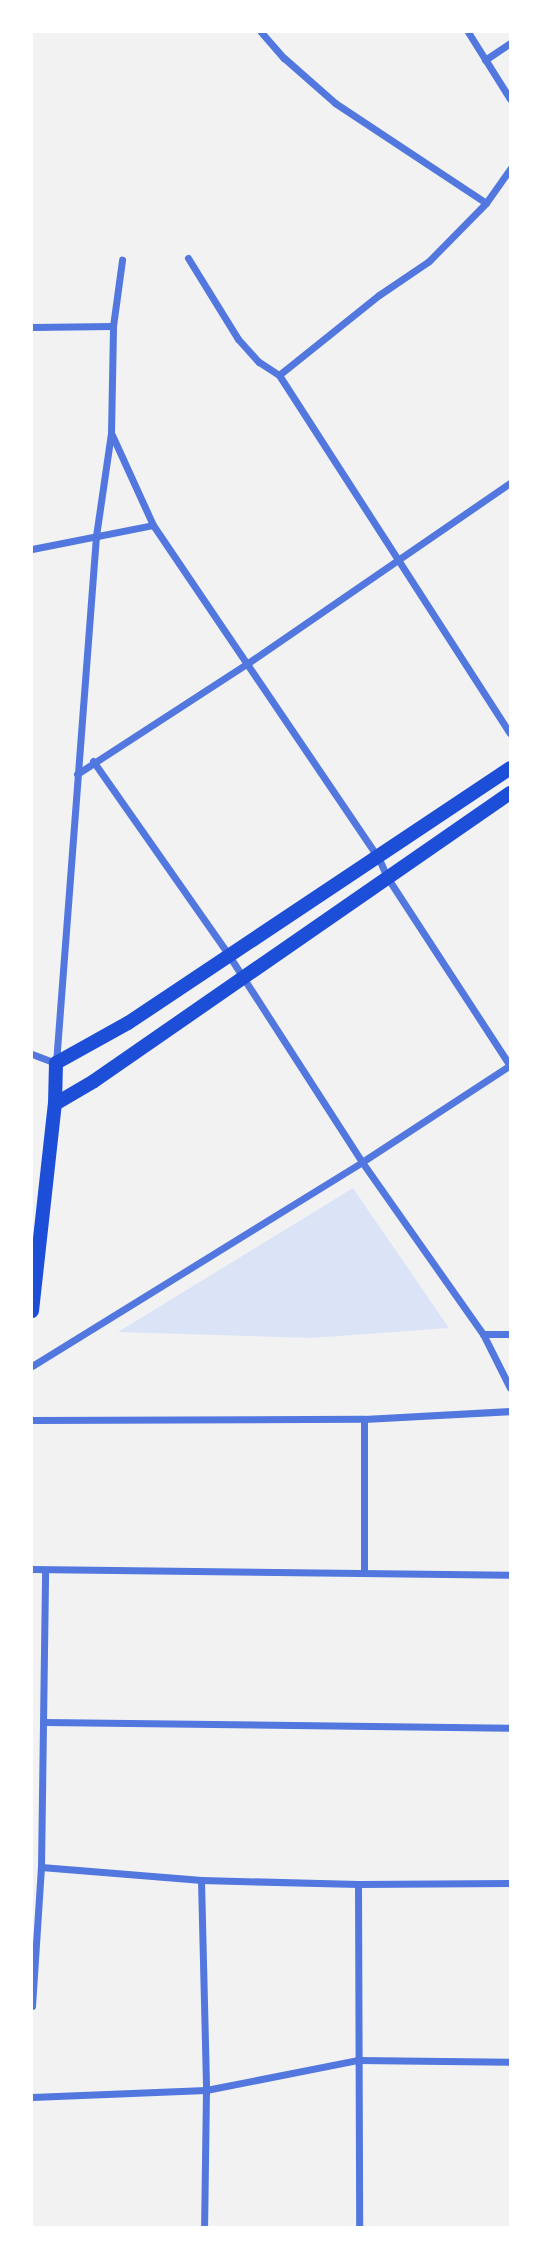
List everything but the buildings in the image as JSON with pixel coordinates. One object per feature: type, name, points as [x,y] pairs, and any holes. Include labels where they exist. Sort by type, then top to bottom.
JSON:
[{"type":"main road","points":[[32,1311],[55,1104],[55,1063],[128,1023],[228,954],[379,859],[510,768]]},
{"type":"main road","points":[[55,1104],[94,1081],[510,793]]},
{"type":"street","points":[[261,32],[284,58],[335,103],[486,202]]},
{"type":"street","points":[[468,32],[510,99]]},
{"type":"street","points":[[485,61],[510,43]]},
{"type":"street","points":[[279,375],[379,295],[429,261],[486,202],[510,169]]},
{"type":"street","points":[[188,258],[238,339],[259,362],[279,375],[510,733]]},
{"type":"street","points":[[32,1054],[55,1063],[96,536],[111,433],[113,326],[122,260]]},
{"type":"street","points":[[32,327],[113,326]]},
{"type":"street","points":[[32,1366],[362,1162],[510,1066],[387,877],[379,859],[153,525],[111,433]]},
{"type":"street","points":[[77,774],[93,761],[248,663],[510,483]]},
{"type":"street","points":[[32,549],[153,525]]},
{"type":"street","points":[[93,761],[228,954],[362,1162],[482,1334],[510,1388]]},
{"type":"street","points":[[482,1334],[510,1334]]},
{"type":"street","points":[[32,1420],[364,1419],[510,1411]]},
{"type":"street","points":[[364,1419],[364,1572]]},
{"type":"street","points":[[32,1569],[510,1575]]},
{"type":"street","points":[[32,2006],[41,1867],[45,1570]]},
{"type":"street","points":[[44,1722],[510,1728]]},
{"type":"street","points":[[41,1867],[201,1880],[358,1884],[510,1882]]},
{"type":"street","points":[[201,1880],[206,2090],[204,2228]]},
{"type":"street","points":[[358,1884],[356,2060],[359,2228]]},
{"type":"street","points":[[32,2097],[206,2090],[356,2060],[510,2062]]},
{"type":"shaded area","points":[[353,1188],[449,1328],[312,1338],[118,1332]]}]
